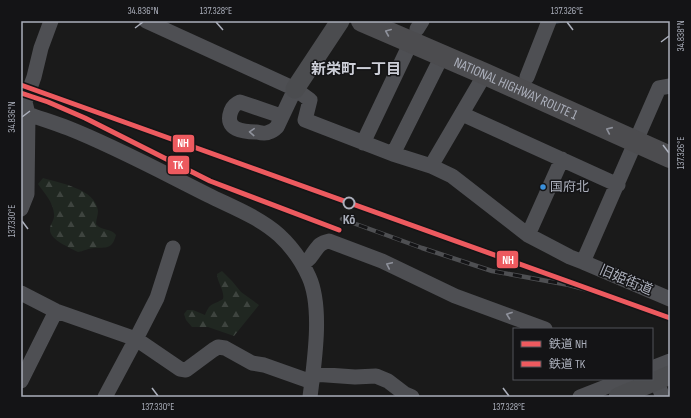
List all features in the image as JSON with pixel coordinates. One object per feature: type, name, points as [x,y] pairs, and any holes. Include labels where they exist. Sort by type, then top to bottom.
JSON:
[{"type":"highway","name":"NATIONAL HIGHWAY ROUTE 1","points":[[362,21],[412,28],[527,77],[639,136],[670,157]]},
{"type":"highway","name":"NATIONAL HIGHWAY ROUTE 1","points":[[412,28],[442,56],[639,136],[670,142]]},
{"type":"main road","points":[[295,89],[340,21]]},
{"type":"main road","points":[[653,378],[670,375]]},
{"type":"main road","points":[[618,384],[641,380]]},
{"type":"main road","points":[[644,397],[670,386]]},
{"type":"street","points":[[21,208],[27,194],[25,106],[41,48],[52,21]]},
{"type":"street","points":[[146,21],[295,89],[281,116]]},
{"type":"street","points":[[527,77],[549,21]]},
{"type":"street","points":[[363,143],[412,28]]},
{"type":"street","points":[[393,154],[442,56]]},
{"type":"street","points":[[431,166],[485,74]]},
{"type":"street","points":[[583,262],[618,185],[659,88],[670,86]]},
{"type":"street","name":"旧姫街道","points":[[295,89],[310,100],[305,120],[393,154],[431,166],[452,176],[528,234],[570,257],[670,299]]},
{"type":"street","points":[[25,106],[68,128],[137,159],[259,221],[279,235],[303,264],[310,278],[314,296],[316,314],[316,344],[310,397]]},
{"type":"street","points":[[462,114],[618,185]]},
{"type":"street","points":[[528,234],[562,160]]},
{"type":"street","points":[[303,264],[312,256],[317,246],[323,242],[329,241],[382,261],[455,296],[542,328]]},
{"type":"street","points":[[105,397],[157,298],[173,248]]},
{"type":"street","points":[[21,293],[56,311],[136,339],[180,369],[186,370],[213,350],[224,348],[252,363],[312,378],[376,376],[388,381],[405,394],[412,397]]},
{"type":"street","points":[[21,381],[56,311]]},
{"type":"street","points":[[653,370],[670,361]]},
{"type":"street","points":[[653,372],[664,397]]},
{"type":"street","points":[[580,397],[618,384],[623,397]]},
{"type":"green space","points":[[43,178],[76,188],[91,197],[96,203],[98,211],[96,224],[116,235],[113,243],[108,247],[90,248],[78,252],[53,237],[50,229],[54,218],[52,206],[38,184]]},
{"type":"green space","points":[[222,271],[241,292],[259,305],[234,336],[208,327],[192,327],[186,320],[184,314],[187,310],[193,310],[205,315],[212,304],[223,299],[223,293],[217,274]]},
{"type":"waterway","points":[[554,23],[562,21]]},
{"type":"railway","points":[[342,219],[492,271],[569,285],[603,294]]},
{"type":"rail line","name":"NH","points":[[21,85],[670,318]]},
{"type":"rail line","name":"TK","points":[[21,93],[48,102],[85,118],[210,181],[339,230]]},
{"type":"place","name":"国府北","points":[[543,187]]},
{"type":"place","name":"Kō","points":[[349,203]]},
{"type":"district","name":"新栄町一丁目","points":[[356,69]]}]
